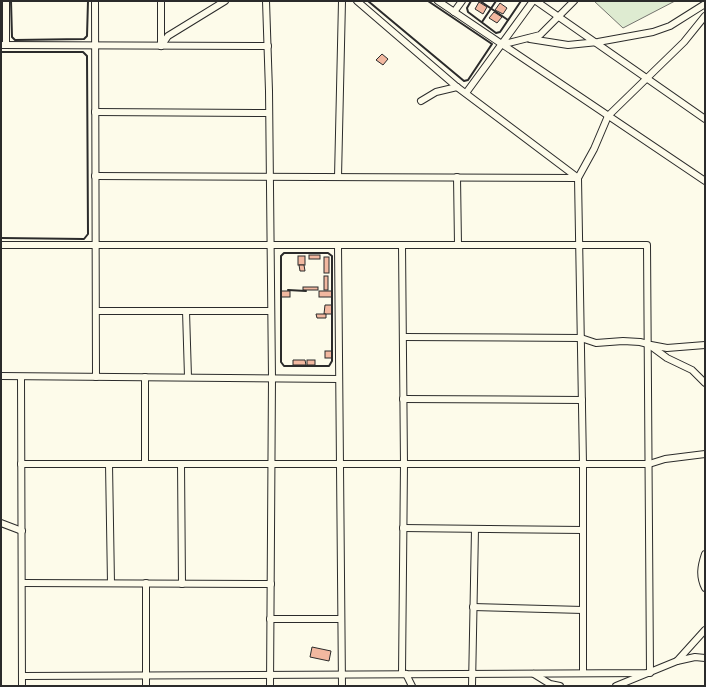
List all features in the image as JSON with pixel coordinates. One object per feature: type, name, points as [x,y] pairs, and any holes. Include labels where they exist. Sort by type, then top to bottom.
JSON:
[{"type":"street","points":[[6,1],[4,45],[268,46]]},
{"type":"street","points":[[95,1],[96,377]]},
{"type":"street","points":[[161,1],[161,46]]},
{"type":"street","points":[[161,46],[168,36],[225,1]]},
{"type":"street","points":[[338,177],[342,1]]},
{"type":"street","points":[[357,1],[457,87],[578,178]]},
{"type":"street","points":[[438,1],[501,45],[705,181]]},
{"type":"street","points":[[454,12],[462,1]]},
{"type":"street","points":[[466,93],[533,1]]},
{"type":"street","points":[[536,1],[705,119]]},
{"type":"street","points":[[501,45],[530,39],[540,35],[560,17],[574,1]]},
{"type":"street","points":[[266,3],[270,113],[272,378],[270,686]]},
{"type":"street","points":[[530,39],[568,45],[596,42],[653,32],[670,26],[705,4]]},
{"type":"street","points":[[583,673],[582,400],[578,178],[594,149],[608,116],[684,42],[705,16]]},
{"type":"street","points":[[421,101],[436,92],[457,87]]},
{"type":"street","points":[[95,112],[270,113]]},
{"type":"street","points":[[95,176],[578,178]]},
{"type":"street","points":[[457,177],[458,245]]},
{"type":"street","points":[[1,245],[647,245],[650,673]]},
{"type":"street","points":[[338,245],[342,686]]},
{"type":"street","points":[[402,245],[404,674],[412,686]]},
{"type":"street","points":[[96,311],[271,311]]},
{"type":"street","points":[[186,311],[188,377]]},
{"type":"street","points":[[403,337],[581,338],[596,343],[623,341],[640,342],[667,348],[705,345]]},
{"type":"street","points":[[648,344],[667,358],[692,370],[705,383]]},
{"type":"street","points":[[1,376],[339,379]]},
{"type":"street","points":[[21,377],[22,686]]},
{"type":"street","points":[[145,377],[145,464]]},
{"type":"street","points":[[403,399],[582,400]]},
{"type":"street","points":[[21,464],[649,464],[665,459],[705,454]]},
{"type":"street","points":[[109,464],[111,583]]},
{"type":"street","points":[[181,464],[182,584]]},
{"type":"street","points":[[1,523],[22,531]]},
{"type":"street","points":[[403,528],[583,530]]},
{"type":"street","points":[[472,686],[475,529]]},
{"type":"street","points":[[705,554],[701,567],[701,580],[705,588]]},
{"type":"street","points":[[22,583],[271,584]]},
{"type":"street","points":[[146,583],[146,686]]},
{"type":"street","points":[[473,607],[583,610]]},
{"type":"street","points":[[270,619],[341,619]]},
{"type":"street","points":[[677,661],[705,630]]},
{"type":"street","points":[[616,686],[677,661],[695,657],[705,658]]},
{"type":"street","points":[[22,676],[650,673]]},
{"type":"street","points":[[532,674],[550,684],[560,686]]},
{"type":"green space","points":[[594,1],[675,1],[623,28]]},
{"type":"building","points":[[479,2],[487,7],[483,14],[475,9]]},
{"type":"building","points":[[500,3],[507,8],[503,14],[495,10]]},
{"type":"building","points":[[494,12],[502,17],[497,23],[489,18]]},
{"type":"building","points":[[382,54],[388,59],[383,65],[376,60]]},
{"type":"building","points":[[309,255],[320,255],[320,259],[309,259]]},
{"type":"building","points":[[298,256],[305,256],[305,265],[298,265]]},
{"type":"building","points":[[324,257],[329,257],[329,273],[324,273]]},
{"type":"building","points":[[299,265],[304,265],[305,271],[300,271]]},
{"type":"building","points":[[324,276],[328,276],[328,290],[324,290]]},
{"type":"building","points":[[303,287],[318,287],[318,290],[303,290]]},
{"type":"building","points":[[281,291],[290,291],[290,297],[281,297]]},
{"type":"building","points":[[319,291],[332,291],[332,297],[319,297]]},
{"type":"building","points":[[325,305],[332,305],[332,314],[324,314]]},
{"type":"building","points":[[316,314],[326,314],[326,318],[317,318]]},
{"type":"building","points":[[325,351],[332,351],[332,358],[325,358]]},
{"type":"building","points":[[293,360],[305,360],[306,365],[293,365]]},
{"type":"building","points":[[307,360],[315,360],[315,365],[307,365]]},
{"type":"building","points":[[312,647],[331,651],[329,661],[310,657]]},
{"type":"wall","points":[[11,1],[12,37],[15,40],[84,39],[87,36],[88,1]]},
{"type":"wall","points":[[368,1],[464,81],[468,80],[492,44],[428,1]]},
{"type":"wall","points":[[471,1],[467,8],[468,12],[496,33],[500,32],[521,1]]},
{"type":"wall","points":[[480,1],[508,20]]},
{"type":"wall","points":[[482,22],[496,1]]},
{"type":"wall","points":[[1,52],[83,52],[87,56],[88,234],[84,239],[1,238]]},
{"type":"wall","points":[[284,253],[328,253],[332,256],[332,361],[329,366],[284,366],[281,362],[281,256],[284,253]]},
{"type":"wall","points":[[288,290],[306,291]]}]
